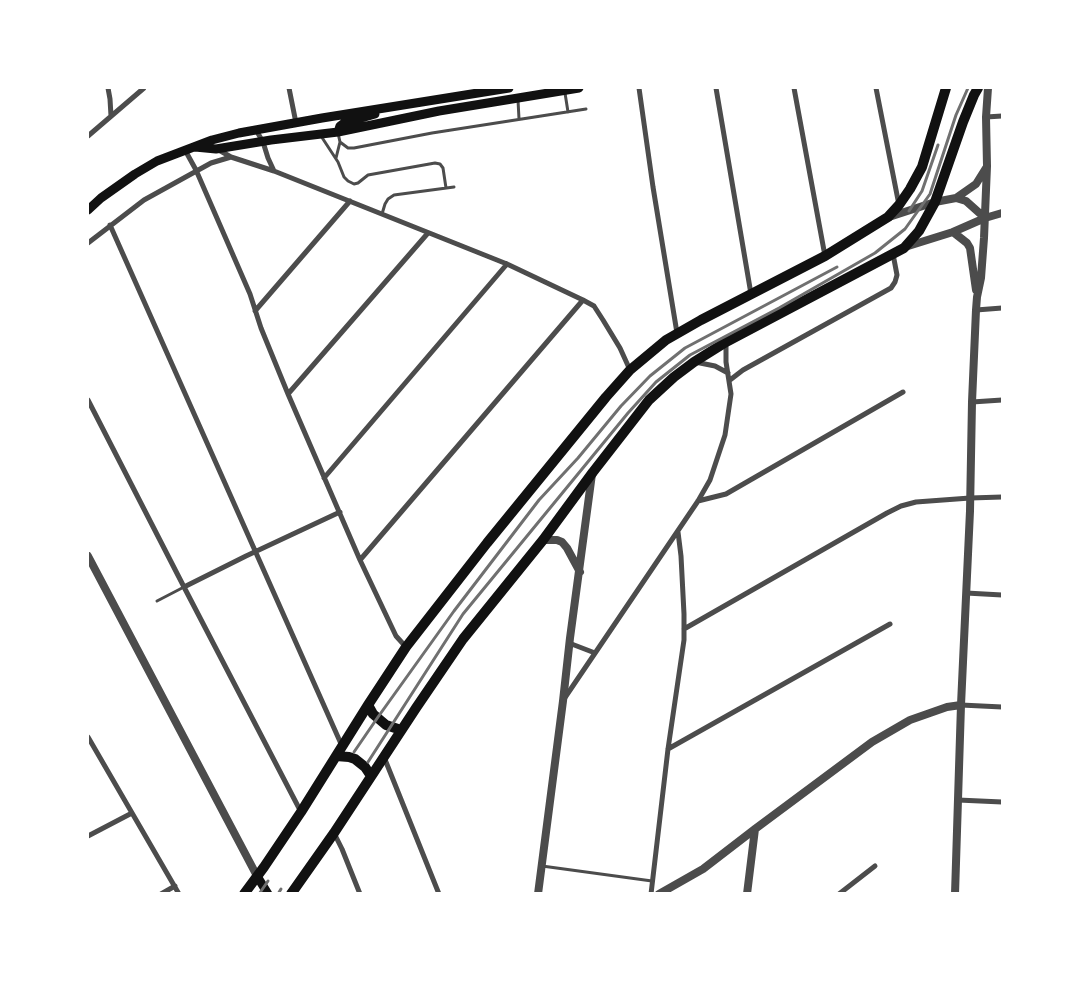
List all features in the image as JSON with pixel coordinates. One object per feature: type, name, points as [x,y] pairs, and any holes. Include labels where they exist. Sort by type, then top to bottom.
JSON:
[{"type":"main road","points":[[88,210],[100,198],[157,161],[212,140],[296,122],[509,88]]},
{"type":"main road","points":[[189,148],[216,149],[321,135],[339,137],[439,111],[580,88]]},
{"type":"main road","points":[[244,894],[301,812],[406,647],[606,396],[630,370],[666,340],[825,256],[888,217],[899,205],[922,168],[946,88]]},
{"type":"main road","points":[[291,894],[334,834],[401,730],[463,639],[543,540],[592,472],[649,400],[674,377],[726,342],[904,248],[919,231],[936,202],[963,122],[978,88]]},
{"type":"main road","points":[[339,137],[340,126],[344,123],[404,104]]},
{"type":"main road","points":[[368,705],[373,714],[386,725],[401,730]]},
{"type":"main road","points":[[336,756],[356,759],[365,766],[371,776]]},
{"type":"main road","points":[[257,876],[268,894]]},
{"type":"street","points":[[108,88],[111,116]]},
{"type":"street","points":[[88,136],[144,88]]},
{"type":"street","points":[[289,88],[296,122]]},
{"type":"street","points":[[639,88],[677,334]]},
{"type":"street","points":[[716,88],[751,294]]},
{"type":"street","points":[[794,88],[825,256]]},
{"type":"street","points":[[876,88],[899,205]]},
{"type":"street","points":[[954,894],[970,498],[972,402],[976,310],[981,278],[985,218],[988,88]]},
{"type":"street","points":[[986,117],[1002,116]]},
{"type":"street","points":[[256,130],[263,142],[274,171]]},
{"type":"street","points":[[189,148],[196,170],[250,294],[261,328],[324,478],[396,636],[406,647]]},
{"type":"street","points":[[216,149],[231,157],[274,171],[507,264],[583,300],[594,306],[604,320],[630,370]]},
{"type":"street","points":[[88,243],[144,200],[196,170],[231,157]]},
{"type":"street","points":[[956,198],[976,184],[987,166]]},
{"type":"street","points":[[888,217],[936,202],[956,198],[966,200],[985,218]]},
{"type":"street","points":[[255,311],[350,201]]},
{"type":"street","points":[[904,248],[954,232],[985,218],[1002,214]]},
{"type":"street","points":[[110,226],[342,746]]},
{"type":"street","points":[[954,232],[970,248],[977,297]]},
{"type":"street","points":[[288,394],[428,233]]},
{"type":"street","points":[[730,380],[743,370],[891,288],[896,282],[898,275],[893,254]]},
{"type":"street","points":[[324,478],[507,264]]},
{"type":"street","points":[[360,560],[583,300]]},
{"type":"street","points":[[976,310],[1002,308]]},
{"type":"street","points":[[563,701],[678,532],[710,480],[725,435],[731,394],[726,362],[726,342]]},
{"type":"street","points":[[694,362],[715,366],[728,373]]},
{"type":"street","points":[[698,501],[726,494],[903,392]]},
{"type":"street","points":[[88,400],[301,812]]},
{"type":"street","points":[[972,402],[1002,400]]},
{"type":"street","points":[[538,894],[592,472]]},
{"type":"street","points":[[684,629],[901,506],[916,502],[1002,498]]},
{"type":"street","points":[[184,587],[340,512]]},
{"type":"street","points":[[651,894],[668,749],[684,640],[678,532]]},
{"type":"street","points":[[543,540],[562,542],[580,572]]},
{"type":"street","points":[[88,556],[257,876]]},
{"type":"street","points":[[966,593],[1002,594]]},
{"type":"street","points":[[668,749],[890,624]]},
{"type":"street","points":[[569,643],[595,653]]},
{"type":"street","points":[[659,894],[703,869],[872,742],[910,720],[947,707],[961,705],[1002,707]]},
{"type":"street","points":[[88,739],[180,894]]},
{"type":"street","points":[[384,757],[440,894]]},
{"type":"street","points":[[958,800],[1002,802]]},
{"type":"street","points":[[88,836],[132,813]]},
{"type":"street","points":[[747,894],[755,829]]},
{"type":"street","points":[[334,834],[360,894]]},
{"type":"street","points":[[839,894],[875,866]]},
{"type":"street","points":[[161,894],[175,886]]},
{"type":"lane","points":[[564,90],[568,112]]},
{"type":"lane","points":[[518,98],[518,119]]},
{"type":"lane","points":[[339,137],[348,148],[354,148],[432,133],[586,109]]},
{"type":"lane","points":[[321,135],[344,177],[354,184],[368,175],[435,163],[440,164],[443,168],[446,188]]},
{"type":"lane","points":[[335,159],[339,137]]},
{"type":"lane","points":[[382,214],[388,199],[394,195],[454,187]]},
{"type":"lane","points":[[157,601],[184,587]]},
{"type":"lane","points":[[542,866],[653,881]]},
{"type":"railway","points":[[368,762],[463,614],[628,413],[656,382],[690,355],[779,308],[875,253],[905,229],[930,194],[956,115],[968,88]]},
{"type":"railway","points":[[909,211],[922,191],[938,145]]},
{"type":"railway","points":[[354,752],[454,611],[539,500],[578,458],[621,406],[650,376],[685,348],[837,267]]},
{"type":"railway","points":[[259,894],[268,881]]},
{"type":"railway","points":[[278,894],[281,889]]}]
